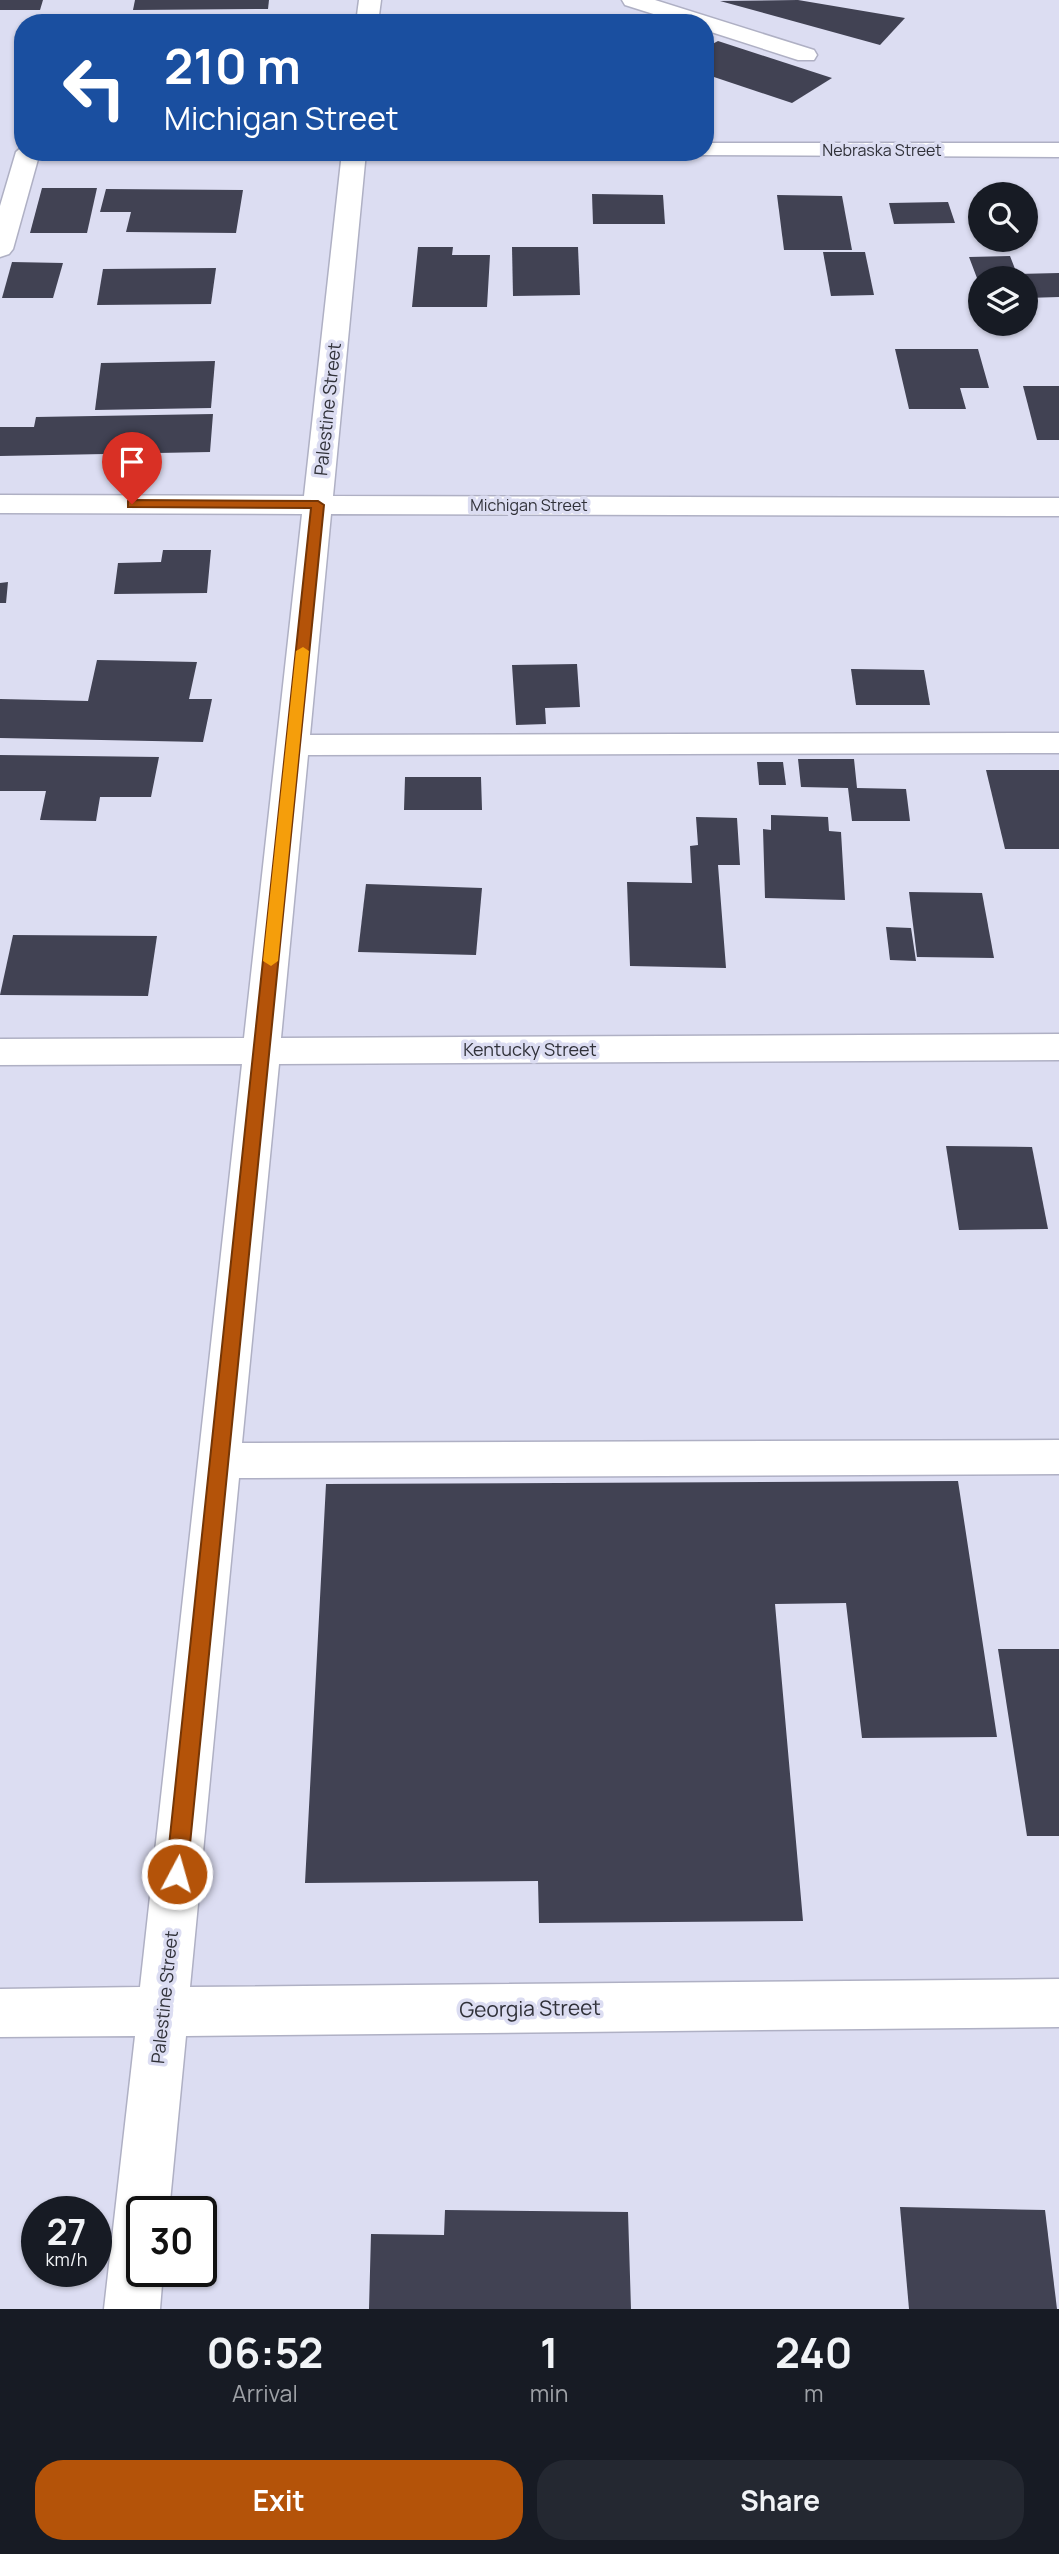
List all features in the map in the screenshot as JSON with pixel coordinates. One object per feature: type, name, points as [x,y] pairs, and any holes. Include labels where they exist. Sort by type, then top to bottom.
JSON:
[{"type":"street","points":[[633,0],[677,14]]},
{"type":"street","points":[[714,26],[806,55]]},
{"type":"street","name":"Nebraska Street","points":[[714,150],[1059,150]]},
{"type":"street","points":[[0,249],[25,161]]},
{"type":"street","name":"Palestine Street","points":[[144,2196],[353,161]]},
{"type":"street","name":"Michigan Street","points":[[0,504],[1059,507]]},
{"type":"street","points":[[293,745],[1059,743]]},
{"type":"street","name":"Kentucky Street","points":[[0,1052],[1059,1047]]},
{"type":"street","points":[[219,1461],[1059,1457]]},
{"type":"street","name":"Georgia Street","points":[[0,2013],[1059,2003]]},
{"type":"street","name":"Palestine Street","points":[[132,2309],[134,2287]]},
{"type":"building","points":[[0,0],[43,0],[40,10],[0,10]]},
{"type":"building","points":[[135,0],[269,0],[268,9],[133,10]]},
{"type":"building","points":[[798,0],[905,18],[880,45],[720,1]]},
{"type":"building","points":[[718,41],[832,78],[792,103],[714,77],[714,43]]},
{"type":"building","points":[[42,188],[97,188],[87,233],[30,233]]},
{"type":"building","points":[[106,189],[243,190],[236,233],[126,232],[131,212],[100,212]]},
{"type":"building","points":[[592,194],[663,195],[665,224],[593,224]]},
{"type":"building","points":[[777,195],[842,196],[852,250],[784,250]]},
{"type":"building","points":[[948,202],[955,223],[894,224],[889,203]]},
{"type":"building","points":[[418,247],[453,247],[452,255],[490,255],[487,307],[412,307]]},
{"type":"building","points":[[512,247],[578,247],[580,295],[513,296]]},
{"type":"building","points":[[823,252],[865,252],[874,295],[831,296]]},
{"type":"building","points":[[1010,256],[1014,266],[972,266],[969,257]]},
{"type":"building","points":[[12,262],[63,263],[53,298],[2,298]]},
{"type":"building","points":[[216,268],[211,304],[97,305],[103,269]]},
{"type":"building","points":[[1059,273],[1059,297],[1038,298],[1038,274]]},
{"type":"building","points":[[895,349],[978,349],[989,388],[960,388],[966,409],[909,409]]},
{"type":"building","points":[[215,361],[211,408],[95,410],[101,363]]},
{"type":"building","points":[[1023,386],[1059,386],[1059,440],[1037,440]]},
{"type":"building","points":[[213,414],[210,452],[0,456],[0,427],[34,427],[36,417]]},
{"type":"building","points":[[163,550],[211,550],[207,593],[114,594],[118,563],[161,562]]},
{"type":"building","points":[[8,582],[6,603],[0,603],[0,583]]},
{"type":"building","points":[[97,660],[197,662],[189,699],[212,699],[203,742],[0,738],[0,699],[88,701]]},
{"type":"building","points":[[577,664],[580,707],[545,708],[546,724],[516,725],[512,665]]},
{"type":"building","points":[[851,669],[924,670],[930,705],[856,705]]},
{"type":"building","points":[[0,755],[159,757],[151,797],[100,797],[96,821],[40,820],[46,791],[0,791]]},
{"type":"building","points":[[798,759],[854,759],[857,788],[906,789],[910,821],[852,821],[848,788],[801,787]]},
{"type":"building","points":[[757,762],[783,762],[786,785],[759,785]]},
{"type":"building","points":[[986,770],[1059,770],[1059,849],[1005,849]]},
{"type":"building","points":[[405,777],[481,777],[482,810],[404,810]]},
{"type":"building","points":[[771,815],[828,817],[829,831],[841,832],[845,900],[765,898],[763,829],[771,830]]},
{"type":"building","points":[[696,817],[737,818],[740,865],[718,865],[726,968],[630,966],[627,882],[692,883],[690,846],[698,845]]},
{"type":"building","points":[[366,884],[482,888],[476,955],[358,952]]},
{"type":"building","points":[[909,892],[982,893],[994,958],[917,957]]},
{"type":"building","points":[[886,927],[911,928],[916,961],[890,960]]},
{"type":"building","points":[[13,935],[157,936],[148,996],[0,995]]},
{"type":"building","points":[[946,1146],[1032,1147],[1048,1229],[959,1230]]},
{"type":"building","points":[[958,1481],[997,1737],[862,1738],[846,1603],[775,1604],[803,1921],[539,1923],[538,1881],[305,1883],[326,1484]]},
{"type":"building","points":[[998,1649],[1059,1649],[1059,1836],[1027,1836]]},
{"type":"building","points":[[900,2207],[1045,2210],[1057,2309],[909,2309]]},
{"type":"building","points":[[445,2210],[628,2212],[631,2309],[369,2309],[371,2234],[444,2235]]},
{"type":"slow traffic","points":[[271,961],[303,651]]},
{"type":"route","points":[[132,504],[318,505],[177,1874]]}]
